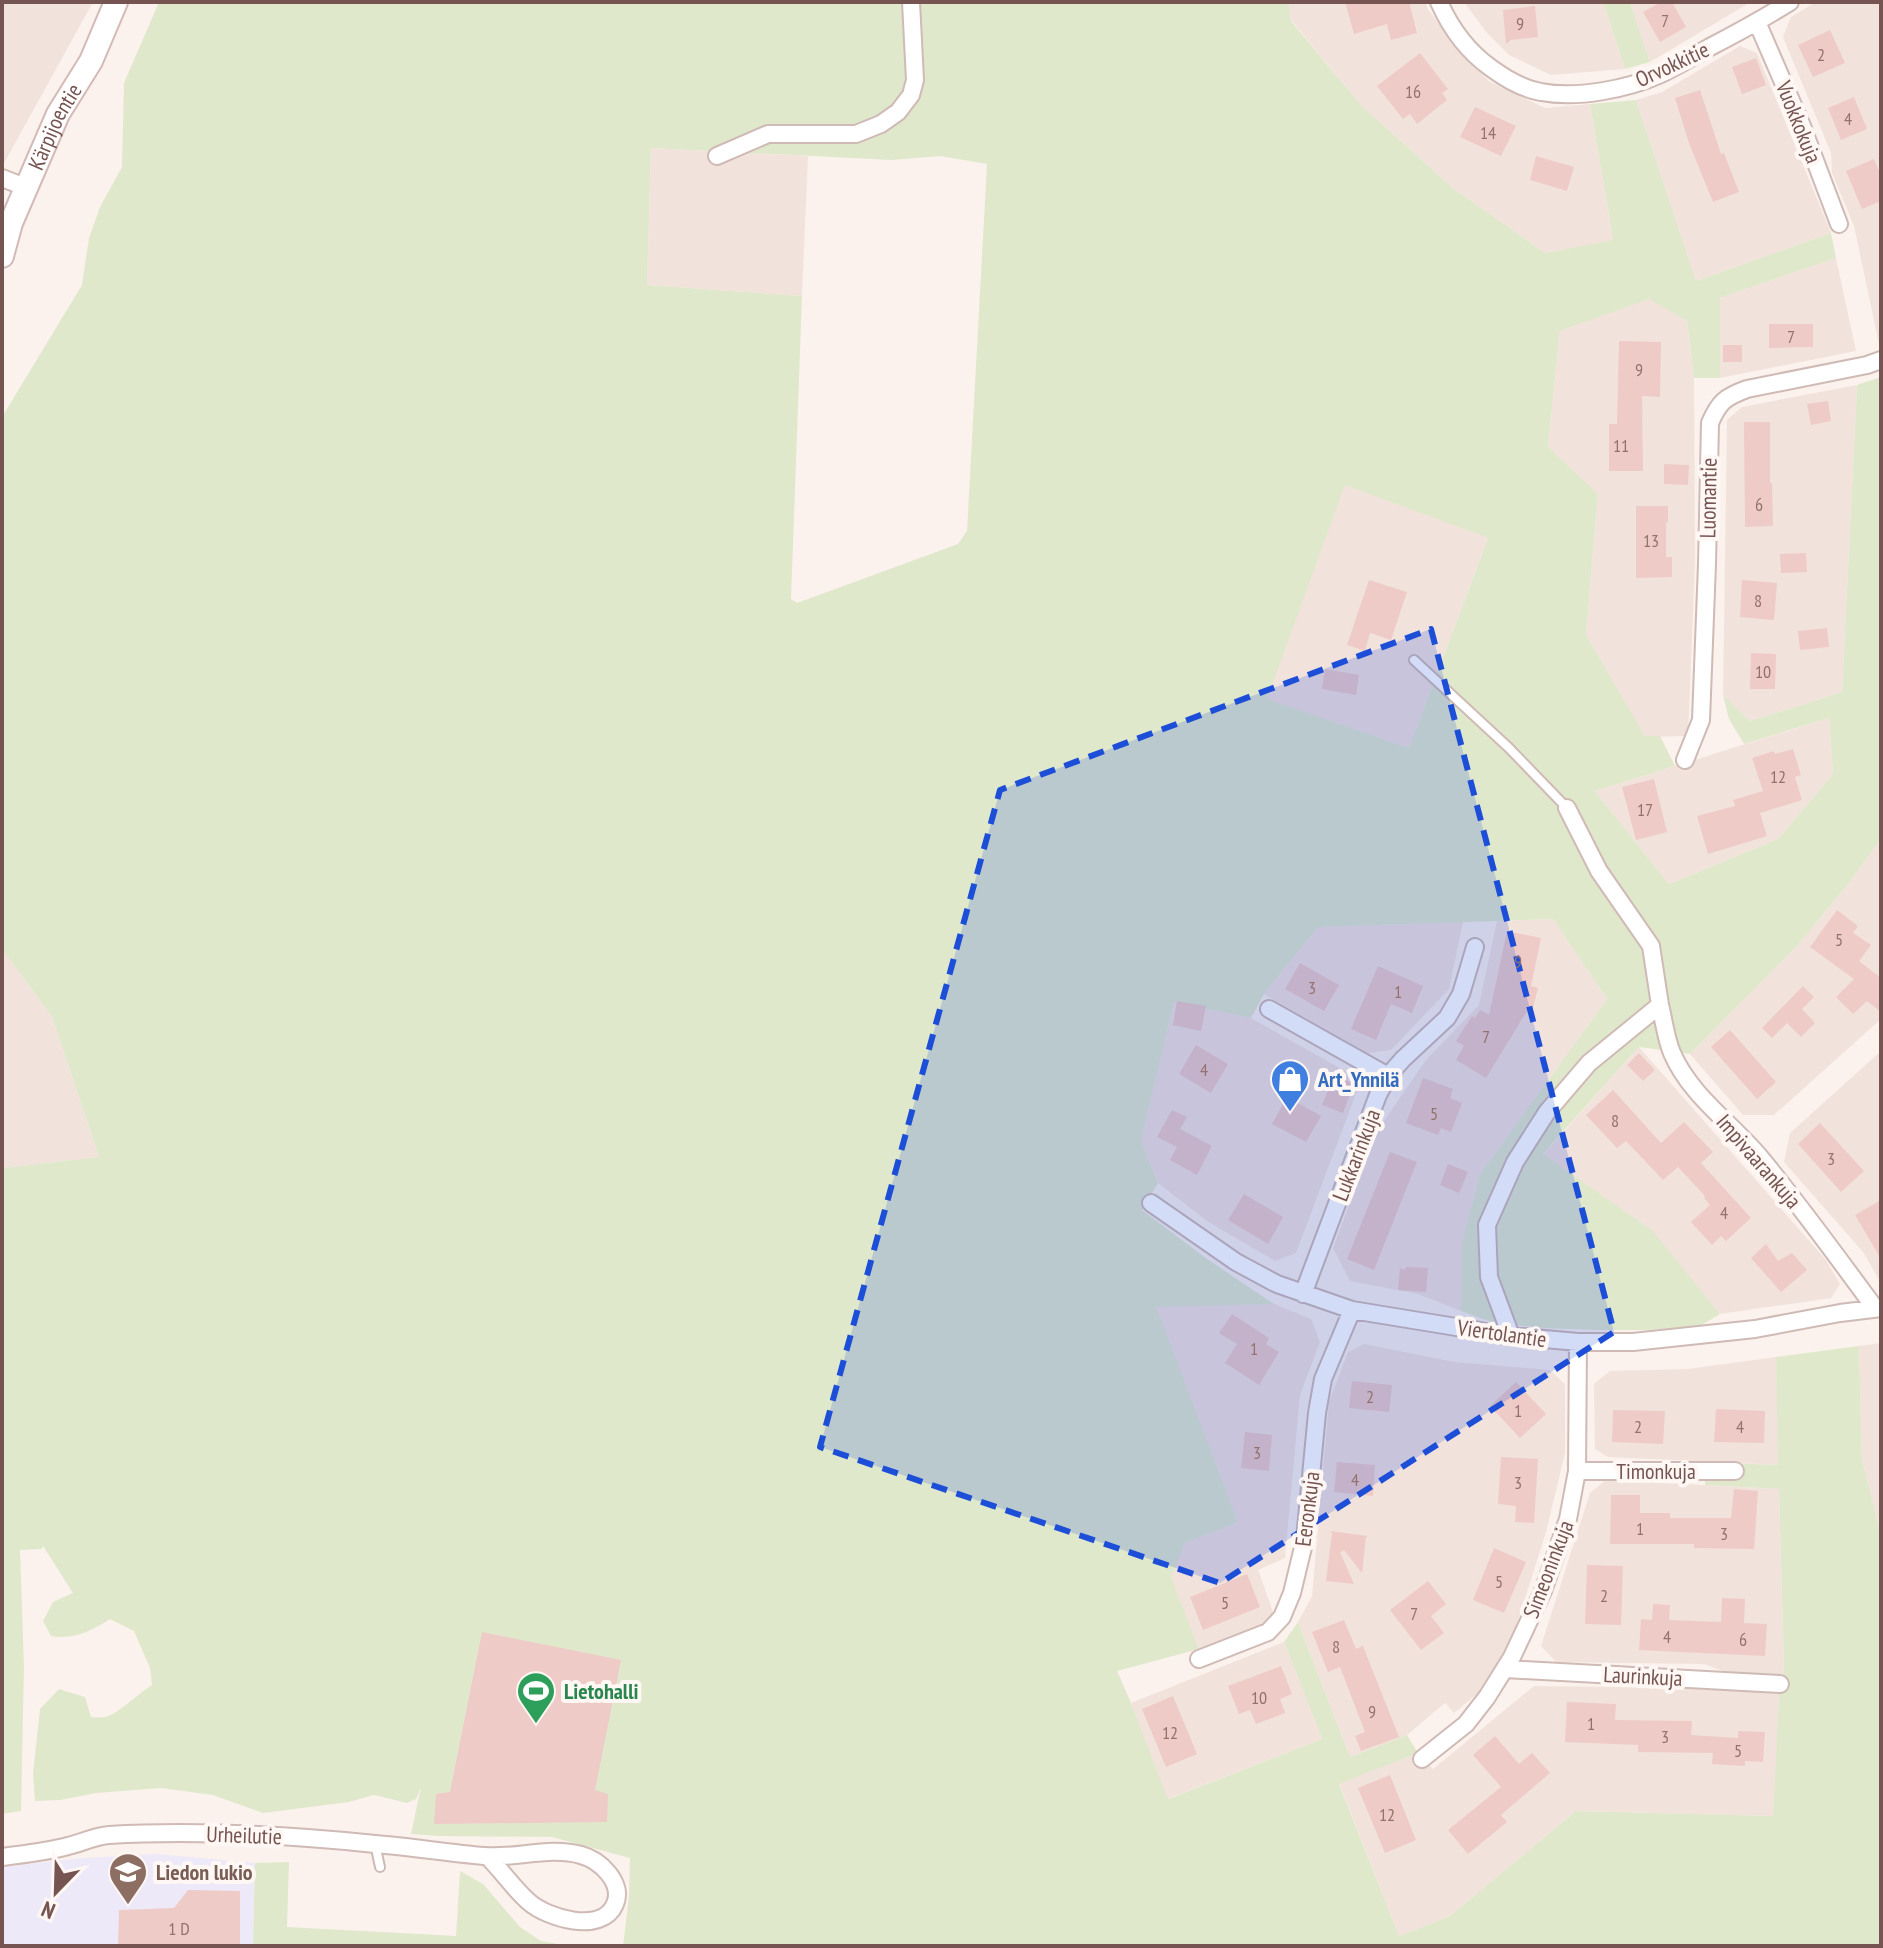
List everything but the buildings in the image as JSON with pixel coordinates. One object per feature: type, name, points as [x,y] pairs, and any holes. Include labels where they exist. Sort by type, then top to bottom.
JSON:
[{"type":"street","name":"Kärpijoentie","points":[[2,256],[25,187],[58,114],[91,61],[116,2]]},
{"type":"street","points":[[717,156],[768,134],[856,134],[881,124],[898,112],[911,95],[915,80],[911,2]]},
{"type":"street","name":"Orvokkitie","points":[[1439,2],[1447,21],[1465,46],[1503,77],[1541,92],[1572,95],[1617,88],[1659,75],[1790,2]]},
{"type":"street","name":"Vuokkokuja","points":[[1757,22],[1802,126],[1839,224]]},
{"type":"street","points":[[2,178],[25,187]]},
{"type":"street","name":"Luomantie","points":[[1685,760],[1701,720],[1710,423],[1717,406],[1729,395],[1747,389],[1881,360]]},
{"type":"street","name":"Impivaarankuja","points":[[1567,808],[1599,871],[1651,946],[1671,1052],[1684,1074],[1699,1094],[1757,1154],[1878,1308]]},
{"type":"street","name":"Lukkarinkuja","points":[[1303,1294],[1378,1095],[1388,1076],[1403,1059],[1447,1018],[1461,994],[1475,947]]},
{"type":"street","points":[[1511,1336],[1489,1277],[1487,1225],[1515,1162],[1547,1112],[1589,1063],[1660,1005]]},
{"type":"street","points":[[1269,1009],[1388,1076]]},
{"type":"street","name":"Viertolantie","points":[[1151,1203],[1236,1262],[1303,1294],[1352,1310],[1511,1336],[1578,1342],[1633,1342],[1755,1329],[1878,1308]]},
{"type":"street","name":"Eeronkuja","points":[[1199,1659],[1268,1632],[1282,1617],[1292,1593],[1305,1539],[1323,1379],[1352,1310]]},
{"type":"street","name":"Simeoninkuja","points":[[1422,1759],[1466,1724],[1487,1697],[1505,1669],[1543,1591],[1568,1519],[1577,1471],[1578,1342]]},
{"type":"street","name":"Timonkuja","points":[[1577,1471],[1735,1471]]},
{"type":"street","name":"Laurinkuja","points":[[1505,1669],[1780,1684]]},
{"type":"street","name":"Urheilutie","points":[[2,1857],[65,1847],[105,1835],[252,1834],[488,1857],[562,1852],[582,1855],[607,1872],[615,1884],[616,1903],[610,1912],[598,1920],[570,1921],[549,1914],[530,1904],[488,1857]]},
{"type":"lane","points":[[1414,660],[1509,748],[1567,808]]},
{"type":"lane","points":[[375,1844],[380,1867]]},
{"type":"highlighted area","points":[[1431,629],[1614,1332],[1220,1583],[820,1447],[1000,790]]},
{"type":"shaded area","points":[[2,2],[93,2],[3,165],[2,164]]},
{"type":"shaded area","points":[[1289,2],[1425,2],[1462,55],[1490,82],[1545,108],[1590,104],[1613,241],[1545,253],[1453,188],[1362,106],[1291,20]]},
{"type":"shaded area","points":[[1464,2],[1603,2],[1625,69],[1551,75],[1509,55],[1487,33]]},
{"type":"shaded area","points":[[1630,2],[1751,2],[1650,62]]},
{"type":"shaded area","points":[[1816,2],[1881,2],[1879,344],[1854,226],[1832,173],[1831,153],[1783,37],[1791,17]]},
{"type":"shaded area","points":[[1740,46],[1757,53],[1831,233],[1696,281],[1636,100],[1662,92]]},
{"type":"shaded area","points":[[651,148],[808,156],[802,296],[647,285]]},
{"type":"shaded area","points":[[1836,258],[1856,351],[1720,378],[1720,298]]},
{"type":"shaded area","points":[[1649,298],[1687,321],[1694,379],[1695,562],[1688,736],[1645,737],[1586,635],[1598,495],[1548,447],[1560,331]]},
{"type":"shaded area","points":[[1857,385],[1842,692],[1750,721],[1723,695],[1727,420],[1742,407]]},
{"type":"shaded area","points":[[1345,484],[1488,538],[1409,748],[1266,699]]},
{"type":"shaded area","points":[[1829,718],[1833,774],[1778,839],[1669,884],[1595,791]]},
{"type":"shaded area","points":[[1881,839],[1881,1019],[1774,1115],[1743,1115],[1690,1054],[1797,946]]},
{"type":"shaded area","points":[[1553,919],[1607,999],[1480,1174],[1462,1242],[1461,1311],[1418,1294],[1350,1281],[1333,1248],[1377,1131],[1426,1060],[1479,1005],[1497,921]]},
{"type":"shaded area","points":[[1463,922],[1449,989],[1391,1050],[1368,1053],[1264,994],[1318,927]]},
{"type":"shaded area","points":[[2,949],[52,1017],[99,1157],[2,1168]]},
{"type":"shaded area","points":[[1174,1002],[1251,1018],[1352,1075],[1357,1091],[1296,1253],[1275,1261],[1207,1221],[1158,1183],[1141,1141]]},
{"type":"shaded area","points":[[1639,1047],[1826,1260],[1840,1284],[1831,1298],[1720,1314],[1652,1231],[1543,1155]]},
{"type":"shaded area","points":[[1881,1051],[1881,1283],[1863,1252],[1784,1162],[1790,1133]]},
{"type":"shaded area","points":[[1274,1304],[1311,1319],[1320,1342],[1300,1395],[1285,1558],[1258,1570],[1276,1620],[1199,1649],[1170,1577],[1185,1543],[1238,1522],[1155,1306]]},
{"type":"shaded area","points":[[1881,1343],[1881,1536],[1862,1458],[1859,1346]]},
{"type":"shaded area","points":[[1364,1344],[1454,1362],[1550,1370],[1565,1384],[1565,1453],[1546,1532],[1501,1674],[1454,1713],[1445,1703],[1407,1735],[1350,1757],[1298,1622],[1312,1596],[1329,1402],[1348,1352]]},
{"type":"shaded area","points":[[1776,1357],[1779,1465],[1608,1457],[1595,1449],[1594,1384],[1610,1371],[1688,1369]]},
{"type":"shaded area","points":[[1606,1480],[1779,1489],[1784,1675],[1723,1671],[1704,1664],[1556,1662],[1541,1646],[1590,1493]]},
{"type":"shaded area","points":[[1284,1642],[1322,1739],[1167,1799],[1131,1703]]},
{"type":"shaded area","points":[[1534,1686],[1704,1688],[1779,1693],[1774,1816],[1576,1811],[1450,1916],[1399,1936],[1339,1783],[1418,1753],[1433,1769]]},
{"type":"shaded area","name":"Liedon lukio","points":[[157,1854],[255,1863],[253,1946],[2,1946],[2,1867]]},
{"type":"green space","points":[[159,2],[1289,2],[1291,21],[1362,106],[1453,188],[1545,253],[1613,240],[1590,104],[1636,100],[1696,281],[1831,233],[1836,258],[1720,298],[1720,378],[1694,378],[1687,321],[1649,299],[1560,331],[1548,447],[1598,494],[1586,635],[1645,736],[1660,736],[1675,766],[1595,791],[1669,884],[1778,839],[1833,774],[1829,718],[1744,744],[1729,719],[1723,695],[1750,721],[1842,692],[1857,385],[1881,377],[1881,839],[1797,946],[1690,1054],[1639,1047],[1543,1154],[1653,1231],[1720,1314],[1700,1326],[1597,1330],[1494,1323],[1461,1311],[1462,1242],[1480,1174],[1607,999],[1553,919],[1318,927],[1264,994],[1251,1018],[1174,1002],[1141,1141],[1158,1183],[1142,1210],[1274,1304],[1156,1307],[1238,1522],[1185,1543],[1171,1577],[1199,1649],[1117,1671],[1168,1799],[1322,1739],[1284,1642],[1298,1622],[1350,1757],[1407,1735],[1418,1753],[1339,1784],[1399,1936],[1450,1916],[1576,1811],[1773,1816],[1779,1693],[1728,1690],[1723,1671],[1784,1674],[1779,1489],[1705,1485],[1705,1462],[1778,1465],[1776,1357],[1859,1346],[1862,1458],[1881,1536],[1881,1946],[623,1946],[630,1858],[552,1837],[411,1834],[421,1787],[416,1799],[407,1803],[374,1795],[349,1802],[263,1813],[213,1795],[161,1788],[35,1801],[33,1773],[40,1709],[59,1689],[85,1697],[91,1717],[102,1717],[116,1712],[152,1685],[150,1668],[134,1631],[110,1619],[82,1634],[51,1636],[43,1621],[53,1602],[73,1593],[43,1546],[42,1549],[20,1550],[24,1667],[21,1811],[2,1814],[2,1168],[99,1157],[52,1017],[2,949],[2,417],[82,285],[89,238],[100,207],[122,167],[124,83]],"holes":[[[651,148],[892,160],[940,156],[987,164],[967,531],[958,544],[797,603],[791,599],[802,296],[647,285]],[[1345,485],[1488,538],[1409,748],[1267,699]]]},
{"type":"green space","points":[[1603,2],[1630,2],[1650,62],[1625,69]]},
{"type":"green space","points":[[289,1862],[287,1927],[456,1936],[460,1871],[483,1884],[520,1927],[541,1941],[569,1946],[253,1946],[255,1863]]},
{"type":"place","name":"Art_Ynnilä","points":[[1290,1113]]},
{"type":"place","name":"Lietohalli","points":[[536,1725]]},
{"type":"place","name":"Liedon lukio","points":[[128,1906]]}]
